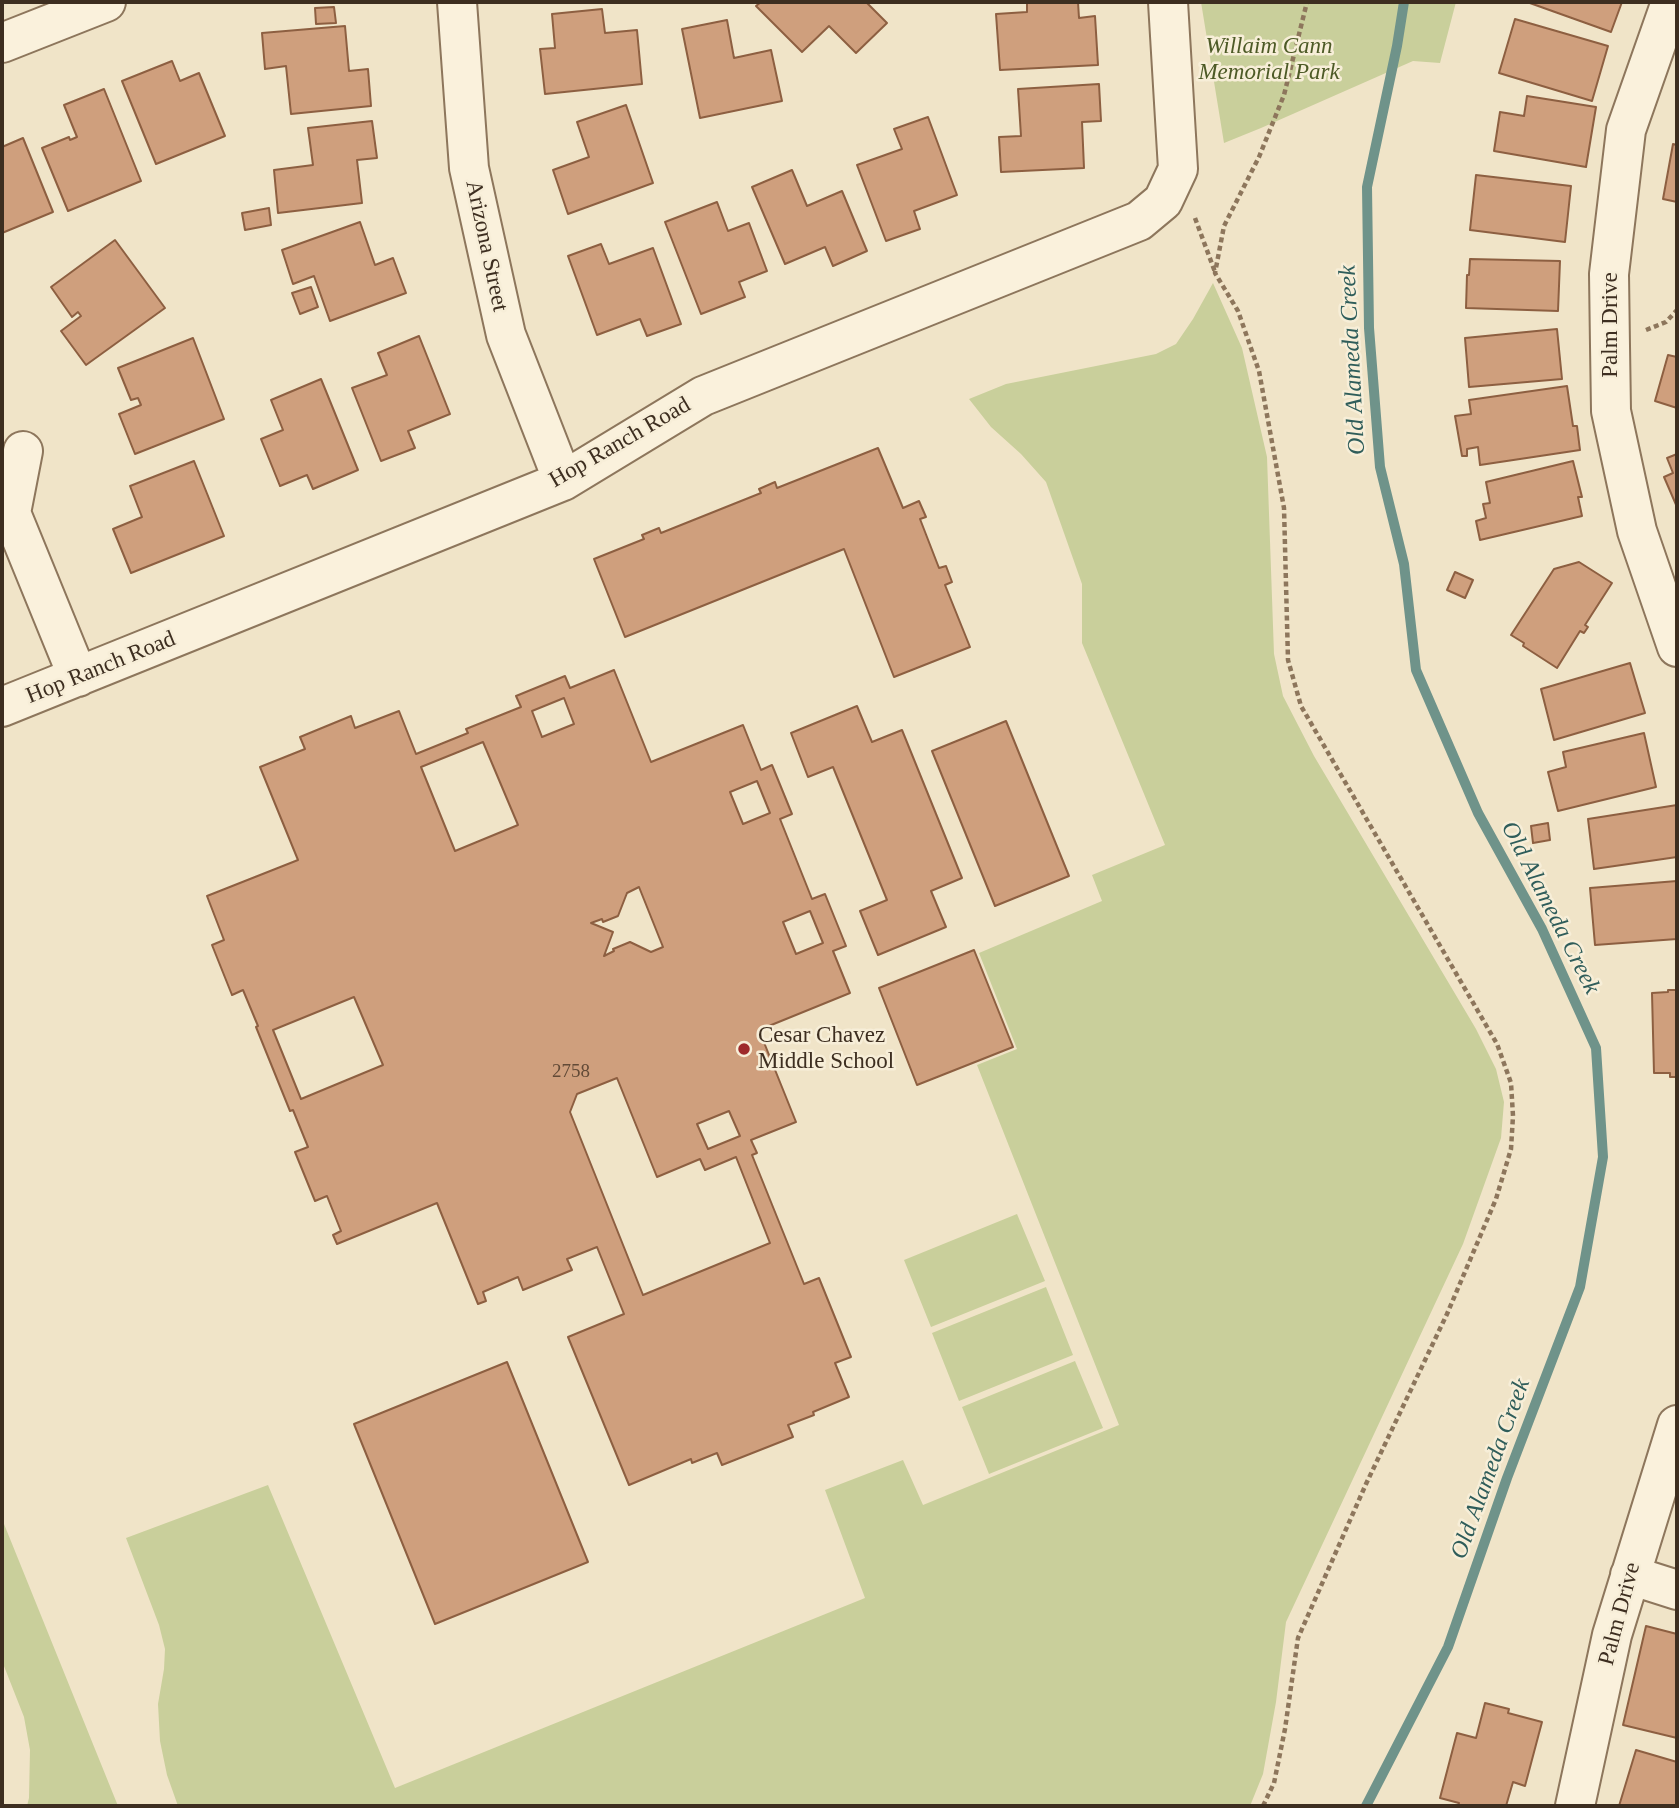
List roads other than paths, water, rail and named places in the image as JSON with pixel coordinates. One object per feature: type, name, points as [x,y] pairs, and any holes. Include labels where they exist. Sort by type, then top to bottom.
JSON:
[{"type":"street","points":[[2,43],[106,2]]},
{"type":"street","name":"Arizona Street","points":[[457,2],[469,169],[506,335],[563,481]]},
{"type":"street","name":"Hop Ranch Road","points":[[2,707],[563,481],[703,396],[1139,221],[1163,201],[1178,169],[1168,2]]},
{"type":"street","name":"Palm Drive","points":[[1671,2],[1626,130],[1609,274],[1609,310],[1611,411],[1637,531],[1677,647]]},
{"type":"street","points":[[23,451],[11,513],[78,677]]},
{"type":"street","name":"Palm Drive","points":[[1575,1806],[1612,1635],[1677,1425]]},
{"type":"street","points":[[1630,1575],[1677,1590]]},
{"type":"waterway","name":"Old Alameda Creek","points":[[1366,1806],[1448,1647],[1507,1478],[1580,1287],[1603,1157],[1596,1048],[1542,929],[1478,813],[1416,670],[1404,564],[1380,467],[1369,328],[1367,187],[1404,2]]},
{"type":"place","name":"Cesar Chavez Middle School","points":[[744,1049]]},
{"type":"park label","name":"Willaim Cann Memorial Park","points":[[1269,60]]}]
